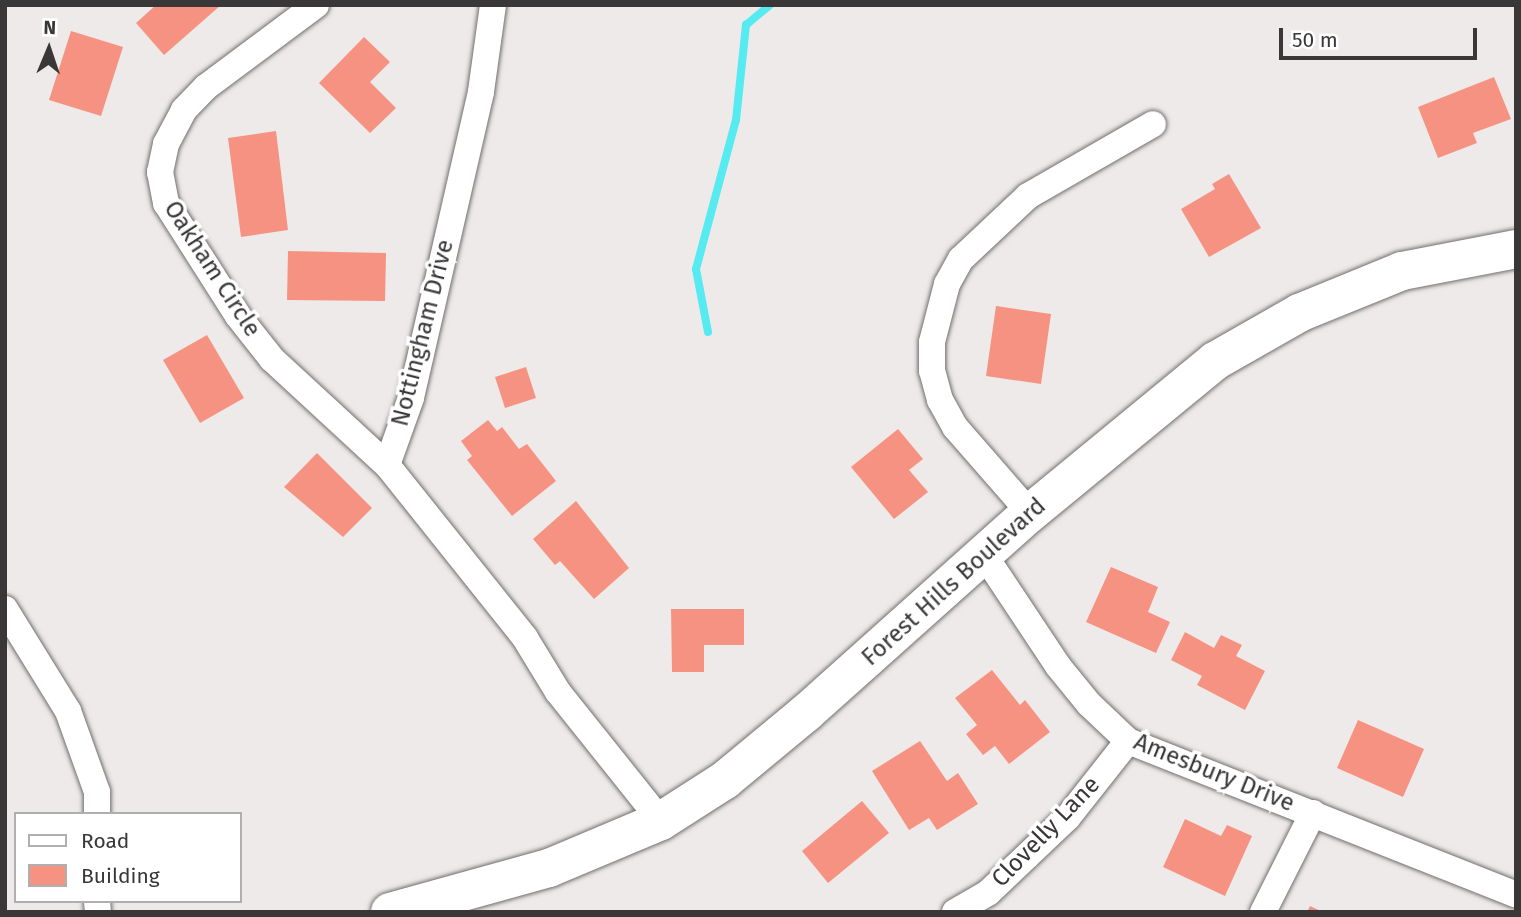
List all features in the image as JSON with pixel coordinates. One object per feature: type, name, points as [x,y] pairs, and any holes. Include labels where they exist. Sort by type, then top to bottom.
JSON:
[{"type":"main road","name":"Forest Hills Boulevard","points":[[390,912],[549,868],[661,821],[735,771],[985,556],[1030,513],[1215,361],[1299,313],[1402,271],[1516,249]]},
{"type":"street","name":"Oakham Circle","points":[[316,5],[206,87],[184,110],[166,144],[160,172],[166,203],[238,316],[272,359],[387,465]]},
{"type":"street","name":"Nottingham Drive","points":[[387,465],[411,398],[481,92],[493,5]]},
{"type":"street","points":[[1030,513],[955,427],[940,400],[932,371],[932,342],[941,304],[961,259],[1028,196],[1153,124]]},
{"type":"street","points":[[387,465],[525,638],[558,692],[661,821]]},
{"type":"street","name":"Amesbury Drive","points":[[985,556],[1058,666],[1128,741],[1516,895]]},
{"type":"street","points":[[5,608],[68,711],[97,792],[97,812]]},
{"type":"street","name":"Clovelly Lane","points":[[955,912],[989,892],[1068,817],[1128,741]]},
{"type":"street","points":[[1263,912],[1313,813]]},
{"type":"building","points":[[156,5],[221,5],[164,55],[136,23]]},
{"type":"building","points":[[71,31],[123,47],[101,116],[49,100]]},
{"type":"building","points":[[364,37],[390,62],[370,82],[396,108],[370,133],[319,83]]},
{"type":"building","points":[[1494,77],[1511,119],[1473,133],[1477,143],[1438,158],[1418,107]]},
{"type":"building","points":[[276,131],[288,230],[241,237],[228,138]]},
{"type":"building","points":[[1229,174],[1261,228],[1209,257],[1181,209],[1215,189],[1212,184]]},
{"type":"building","points":[[288,251],[386,253],[385,301],[287,300]]},
{"type":"building","points":[[996,306],[1051,314],[1041,384],[986,376]]},
{"type":"building","points":[[207,335],[244,398],[200,423],[163,360]]},
{"type":"building","points":[[526,367],[536,398],[505,408],[495,377]]},
{"type":"building","points":[[488,420],[497,431],[502,427],[519,449],[527,444],[556,481],[512,516],[467,460],[472,456],[461,441]]},
{"type":"building","points":[[898,429],[923,459],[909,470],[928,492],[894,519],[851,467]]},
{"type":"building","points":[[317,453],[372,508],[343,537],[284,487]]},
{"type":"building","points":[[576,501],[629,568],[594,599],[560,561],[555,565],[533,539]]},
{"type":"building","points":[[1111,567],[1158,587],[1148,612],[1170,622],[1156,653],[1086,622]]},
{"type":"building","points":[[671,609],[744,609],[744,645],[704,645],[704,672],[672,672]]},
{"type":"building","points":[[1185,632],[1214,648],[1221,635],[1242,645],[1236,656],[1265,671],[1245,710],[1197,685],[1202,676],[1171,660]]},
{"type":"building","points":[[992,670],[1020,705],[1025,700],[1050,732],[1009,764],[995,746],[983,755],[966,734],[977,725],[955,698]]},
{"type":"building","points":[[1358,720],[1424,749],[1403,797],[1337,768]]},
{"type":"building","points":[[920,741],[947,781],[958,773],[978,804],[937,830],[929,818],[909,830],[872,771]]},
{"type":"building","points":[[862,801],[889,833],[828,883],[802,851]]},
{"type":"building","points":[[1185,819],[1221,836],[1227,825],[1252,836],[1225,896],[1163,867]]},
{"type":"building","points":[[1310,906],[1323,912],[1307,912]]},
{"type":"waterway","points":[[708,332],[696,269],[736,120],[746,25],[770,5]]}]
